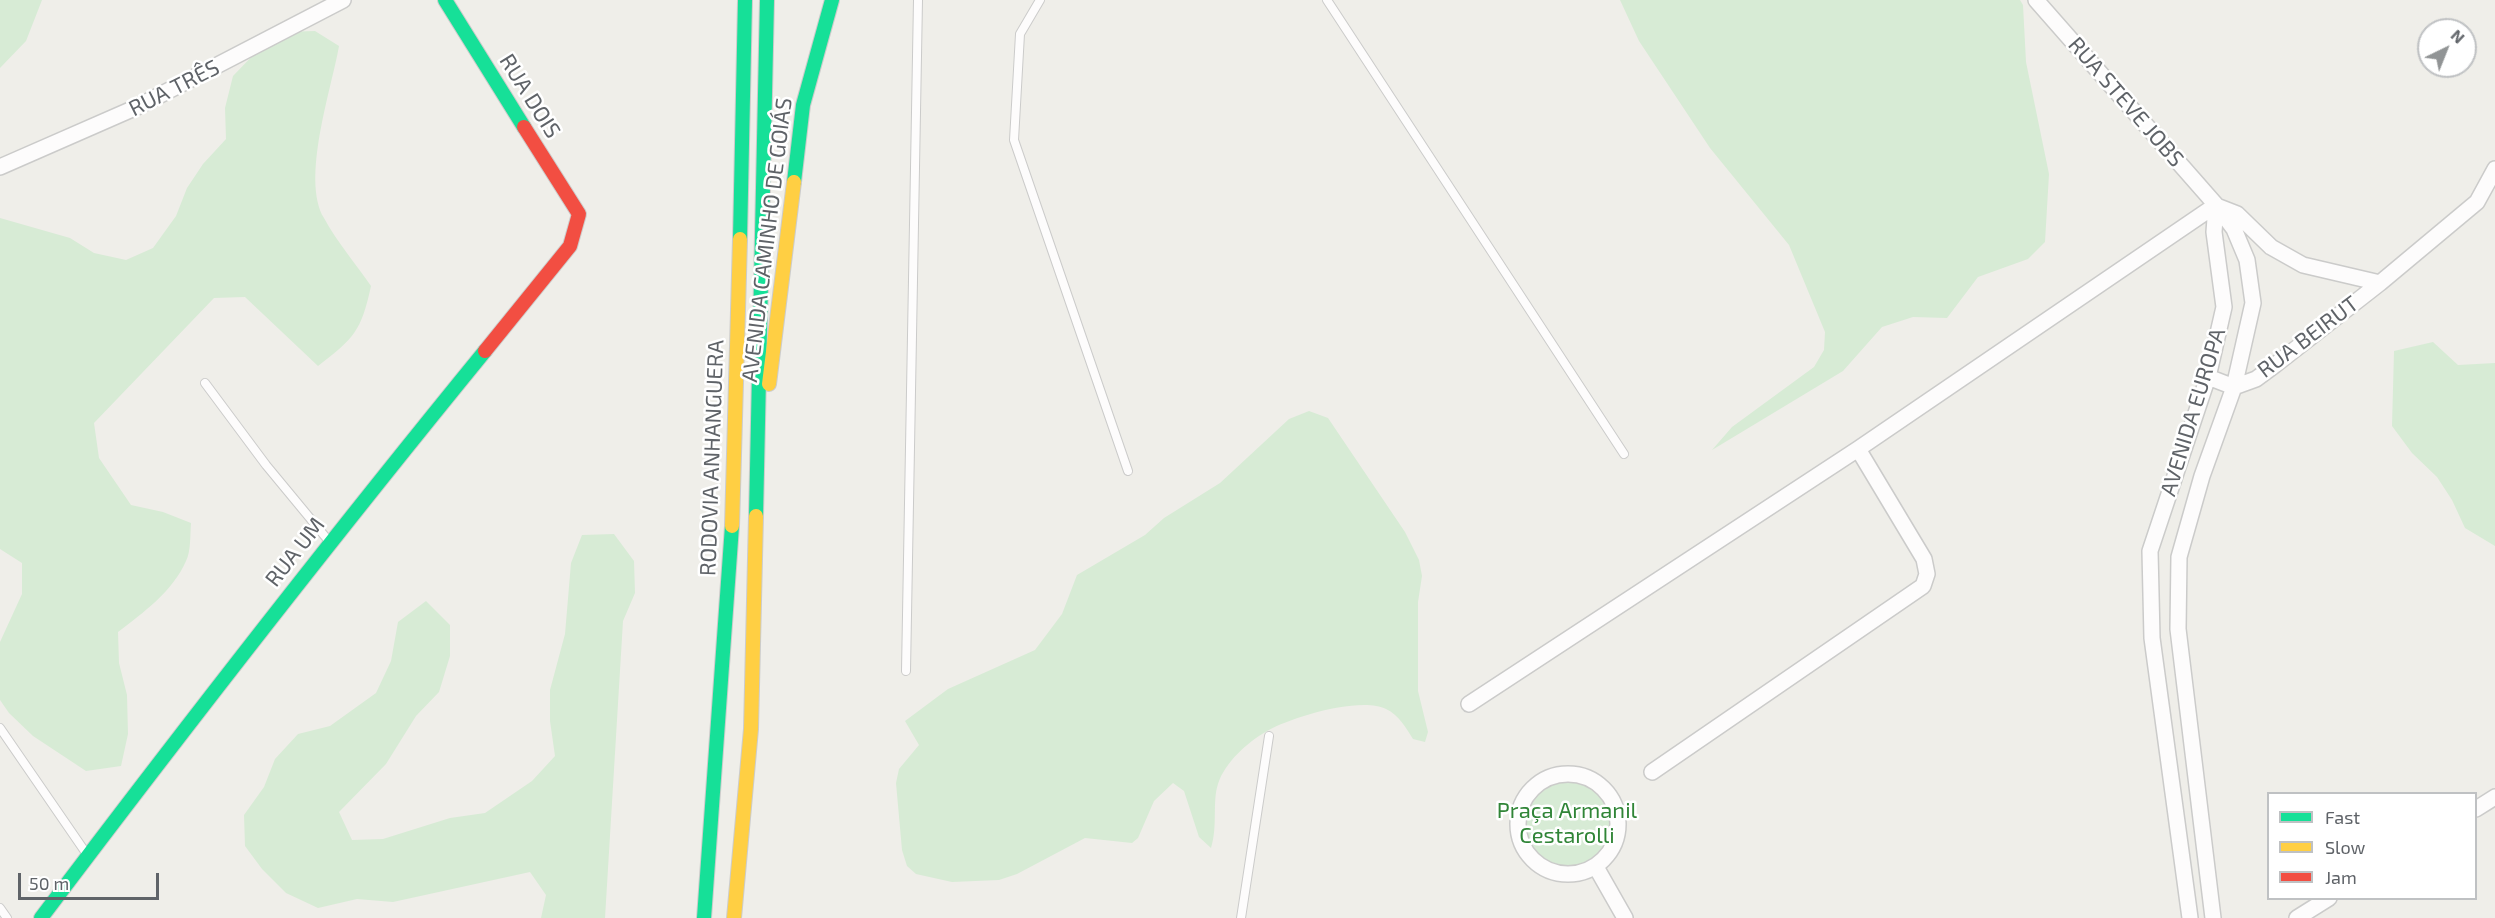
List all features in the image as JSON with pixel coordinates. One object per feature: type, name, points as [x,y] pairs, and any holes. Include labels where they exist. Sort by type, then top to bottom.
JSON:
[{"type":"main road","name":"RUA DOIS","points":[[446,0],[579,214]]},
{"type":"main road","name":"RODOVIA ANHANGUERA","points":[[704,918],[735,489],[745,0]]},
{"type":"main road","name":"RODOVIA ANHANGUERA","points":[[734,918],[751,729],[767,0]]},
{"type":"main road","name":"AVENIDA CAMINHO DE GOIÁS","points":[[757,489],[803,105],[832,0]]},
{"type":"main road","name":"RUA UM","points":[[41,918],[218,684],[570,246],[579,214]]},
{"type":"street","name":"RUA TRÊS","points":[[0,167],[137,107],[343,0]]},
{"type":"street","name":"RUA STEVE JOBS","points":[[2036,0],[2216,206]]},
{"type":"street","name":"RUA BEIRUT","points":[[2234,387],[2256,379],[2380,283],[2477,202],[2495,169]]},
{"type":"street","name":"RUA BEIRUT","points":[[2216,206],[2237,214],[2271,247],[2303,266],[2380,283]]},
{"type":"street","name":"AVENIDA EUROPA","points":[[2190,918],[2152,638],[2150,551],[2208,377],[2224,307],[2214,232],[2216,206]]},
{"type":"street","name":"AVENIDA EUROPA","points":[[2213,918],[2178,629],[2179,557],[2202,476],[2234,387],[2253,303],[2247,260],[2235,229],[2216,206]]},
{"type":"street","points":[[1469,704],[1858,449],[2216,206]]},
{"type":"street","points":[[2208,377],[2234,387]]},
{"type":"street","points":[[1652,772],[1923,586],[1927,574],[1924,559],[1858,449]]},
{"type":"street","points":[[1564,773],[1581,775],[1596,782],[1612,801],[1619,824],[1616,841],[1608,855],[1596,867],[1580,873],[1564,874],[1548,870],[1534,861],[1524,848],[1518,832],[1518,815],[1534,786],[1548,777],[1564,773]]},
{"type":"street","points":[[2477,808],[2495,797]]},
{"type":"street","points":[[1596,867],[1625,918]]},
{"type":"street","points":[[2297,918],[2326,900]]},
{"type":"lane","points":[[906,671],[918,0]]},
{"type":"lane","points":[[1040,0],[1020,34],[1014,140],[1128,471]]},
{"type":"lane","points":[[1327,0],[1624,454]]},
{"type":"lane","points":[[205,383],[266,465],[330,542]]},
{"type":"lane","points":[[0,728],[89,857]]},
{"type":"lane","points":[[1241,918],[1269,736]]},
{"type":"lane","points":[[0,908],[7,918]]},
{"type":"green space","points":[[0,0],[42,0],[26,41],[0,68]]},
{"type":"green space","points":[[1620,0],[2020,0],[2023,5],[2026,62],[2049,174],[2045,242],[2028,259],[1978,277],[1947,318],[1913,317],[1882,327],[1843,371],[1712,450],[1732,427],[1814,367],[1824,350],[1825,332],[1789,245],[1710,148],[1639,41]]},
{"type":"green space","points":[[315,31],[339,46],[320,134],[316,181],[318,201],[329,227],[371,286],[364,314],[348,341],[318,366],[245,297],[214,298],[94,423],[99,458],[131,505],[163,512],[191,523],[189,553],[180,572],[156,601],[118,632],[119,663],[127,695],[128,734],[121,766],[86,771],[33,736],[9,713],[0,700],[0,642],[22,594],[22,563],[0,549],[0,218],[70,238],[94,253],[126,260],[153,248],[176,216],[187,188],[203,164],[226,139],[225,108],[233,76],[260,48],[283,32]]},
{"type":"green space","points":[[2433,342],[2458,365],[2495,363],[2495,546],[2465,528],[2452,500],[2437,477],[2412,453],[2392,426],[2394,351]]},
{"type":"green space","points":[[1309,411],[1328,418],[1405,532],[1419,560],[1422,576],[1418,602],[1418,691],[1428,732],[1425,742],[1413,739],[1398,718],[1386,709],[1375,706],[1360,705],[1309,714],[1267,731],[1245,747],[1226,768],[1216,791],[1211,848],[1199,837],[1184,791],[1173,783],[1154,801],[1138,838],[1132,843],[1085,838],[1017,874],[999,880],[952,882],[916,874],[907,866],[902,850],[896,783],[899,769],[919,745],[905,721],[948,689],[1035,650],[1062,614],[1077,575],[1145,535],[1164,518],[1220,483],[1289,419]]},
{"type":"green space","points":[[614,534],[634,561],[635,593],[623,621],[605,918],[541,918],[546,895],[530,872],[393,902],[357,899],[318,908],[286,893],[262,869],[245,846],[244,815],[264,787],[275,759],[298,734],[330,726],[376,693],[391,661],[398,622],[426,601],[450,625],[450,656],[439,692],[416,716],[386,764],[339,812],[352,840],[383,839],[450,818],[485,813],[532,781],[555,756],[550,721],[550,690],[565,634],[571,563],[582,535]]},
{"type":"green space","name":"Praça Armanil Cestarolli","points":[[1568,779],[1585,783],[1600,792],[1609,807],[1613,824],[1609,841],[1600,856],[1585,865],[1568,869],[1551,865],[1536,856],[1527,841],[1523,824],[1527,807],[1536,792],[1551,783]]},
{"type":"traffic: fast","points":[[445,0],[524,127]]},
{"type":"traffic: fast","points":[[740,239],[745,0]]},
{"type":"traffic: fast","points":[[756,516],[767,0]]},
{"type":"traffic: fast","points":[[794,182],[803,105],[832,0]]},
{"type":"traffic: fast","points":[[41,918],[260,632],[485,351]]},
{"type":"traffic: fast","points":[[704,918],[732,526]]},
{"type":"traffic: slow","points":[[769,384],[794,182]]},
{"type":"traffic: slow","points":[[732,526],[740,239]]},
{"type":"traffic: slow","points":[[734,918],[751,729],[756,516]]},
{"type":"traffic: jam","points":[[485,351],[570,246],[579,214],[524,127]]}]
